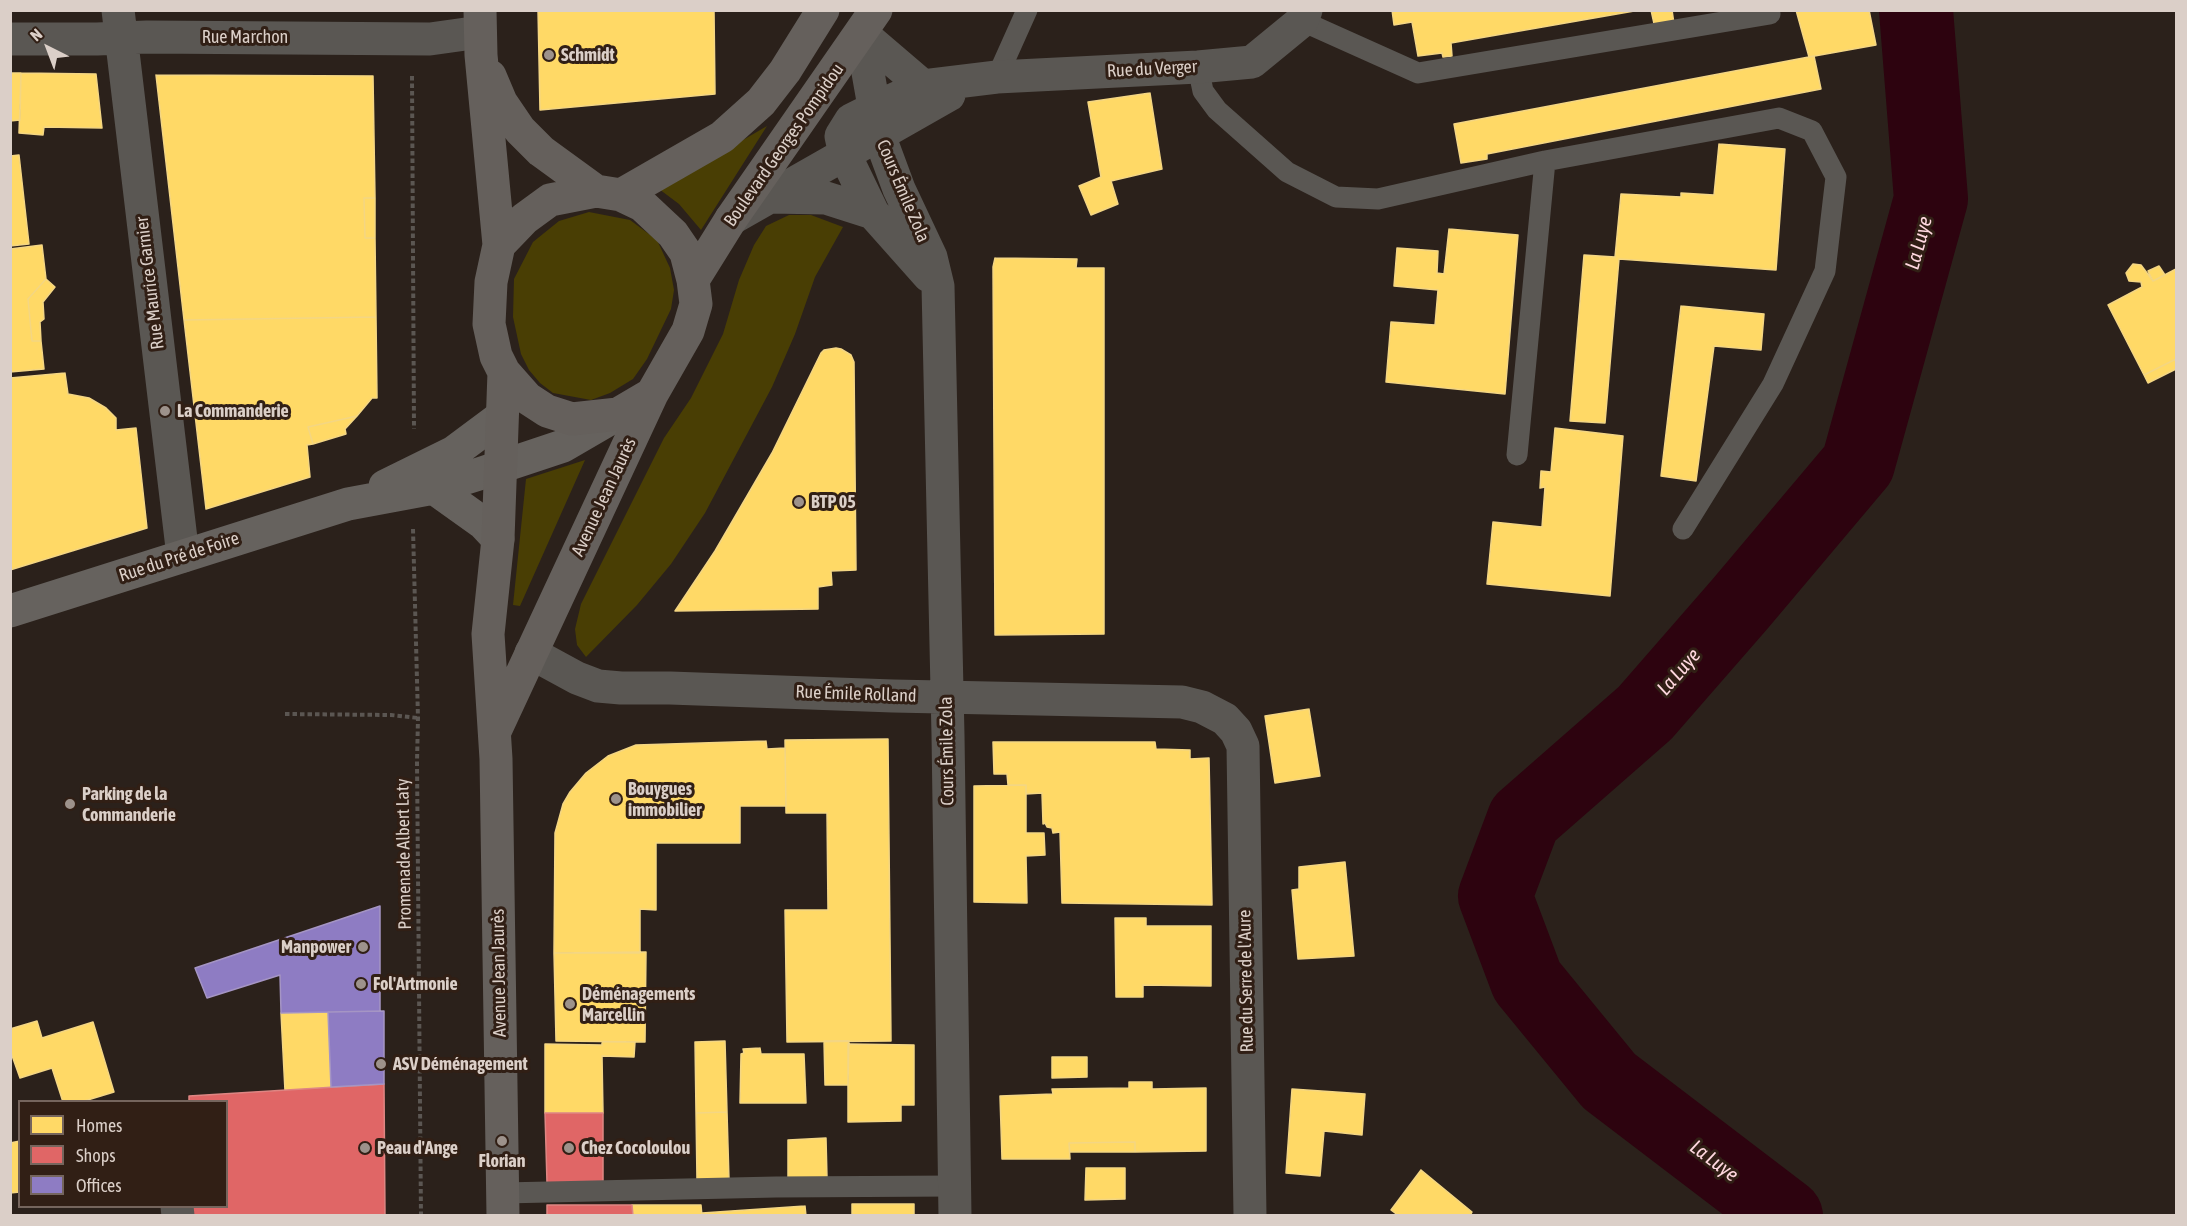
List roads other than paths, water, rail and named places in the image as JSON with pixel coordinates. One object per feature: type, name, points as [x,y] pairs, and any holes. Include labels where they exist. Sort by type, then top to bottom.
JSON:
[{"type":"main road","points":[[499,245],[524,219],[550,200],[609,193],[722,137],[753,109],[785,71],[823,10]]},
{"type":"main road","name":"Boulevard Georges Pompidou","points":[[693,280],[731,219],[869,22]]},
{"type":"main road","points":[[480,32],[501,102],[520,130],[541,151],[609,193]]},
{"type":"main road","points":[[480,32],[499,245],[491,282],[489,324],[496,356],[504,372],[526,398],[547,411],[572,419],[618,414],[652,394]]},
{"type":"main road","name":"Avenue Jean Jaurès","points":[[495,731],[652,394],[688,331],[696,304],[686,253],[673,234],[642,205],[609,193]]},
{"type":"main road","name":"Avenue Jean Jaurès","points":[[503,1204],[495,731],[488,634],[498,539],[504,372]]},
{"type":"main road","name":"Rue du Pré de Foire","points":[[10,611],[348,504],[420,484],[499,467],[563,446],[618,414]]},
{"type":"main road","name":"Rue du Pré de Foire","points":[[420,484],[454,452],[501,417]]},
{"type":"main road","points":[[420,484],[469,512],[498,539]]},
{"type":"street","name":"Rue du Verger","points":[[877,121],[923,86],[987,78],[1252,62],[1304,16]]},
{"type":"street","points":[[869,22],[923,86]]},
{"type":"street","name":"Cours Émile Zola","points":[[869,22],[877,121],[899,189],[931,257],[938,286],[955,1201]]},
{"type":"street","name":"Rue Marchon","points":[[10,39],[120,24],[430,39],[480,32]]},
{"type":"street","name":"Rue Maurice Garnier","points":[[120,24],[183,556]]},
{"type":"street","points":[[731,219],[845,155],[877,121],[987,78]]},
{"type":"street","points":[[845,155],[873,213]]},
{"type":"street","name":"Cours Émile Zola","points":[[769,197],[826,198],[873,213],[938,286]]},
{"type":"street","name":"Rue Émile Rolland","points":[[531,652],[578,678],[598,686],[621,688],[1182,702],[1202,707],[1225,719],[1236,731],[1243,746]]},
{"type":"street","name":"Rue du Serre de l'Aure","points":[[1243,746],[1250,1215]]},
{"type":"lane","points":[[987,78],[1027,10]]},
{"type":"lane","points":[[1304,16],[1418,74],[1770,14]]},
{"type":"lane","points":[[1198,67],[1203,91],[1217,111],[1287,171],[1336,197],[1378,200],[1545,161],[1779,118],[1812,131],[1836,177],[1825,271],[1773,384],[1683,529]]},
{"type":"lane","points":[[1518,455],[1545,161]]},
{"type":"lane","points":[[503,1204],[776,1187],[955,1201]]},
{"type":"waterway","name":"La Luye","points":[[1786,1216],[1609,1081],[1527,981],[1495,896],[1524,819],[1645,713],[1858,464],[1931,199],[1916,10]]},
{"type":"place","name":"Schmidt","points":[[549,55]]},
{"type":"place","name":"La Commanderie","points":[[165,411]]},
{"type":"place","name":"BTP 05","points":[[799,502]]},
{"type":"place","name":"Bouygues immobilier","points":[[616,799]]},
{"type":"place","name":"Parking de la Commanderie","points":[[70,804]]},
{"type":"place","name":"Manpower","points":[[363,947]]},
{"type":"place","name":"Fol'Artmonie","points":[[361,984]]},
{"type":"place","name":"Déménagements Marcellin","points":[[570,1004]]},
{"type":"place","name":"ASV Déménagement","points":[[381,1064]]},
{"type":"place","name":"Florian","points":[[502,1141]]},
{"type":"place","name":"Peau d'Ange","points":[[365,1148]]},
{"type":"place","name":"Chez Cocoloulou","points":[[569,1148]]}]
